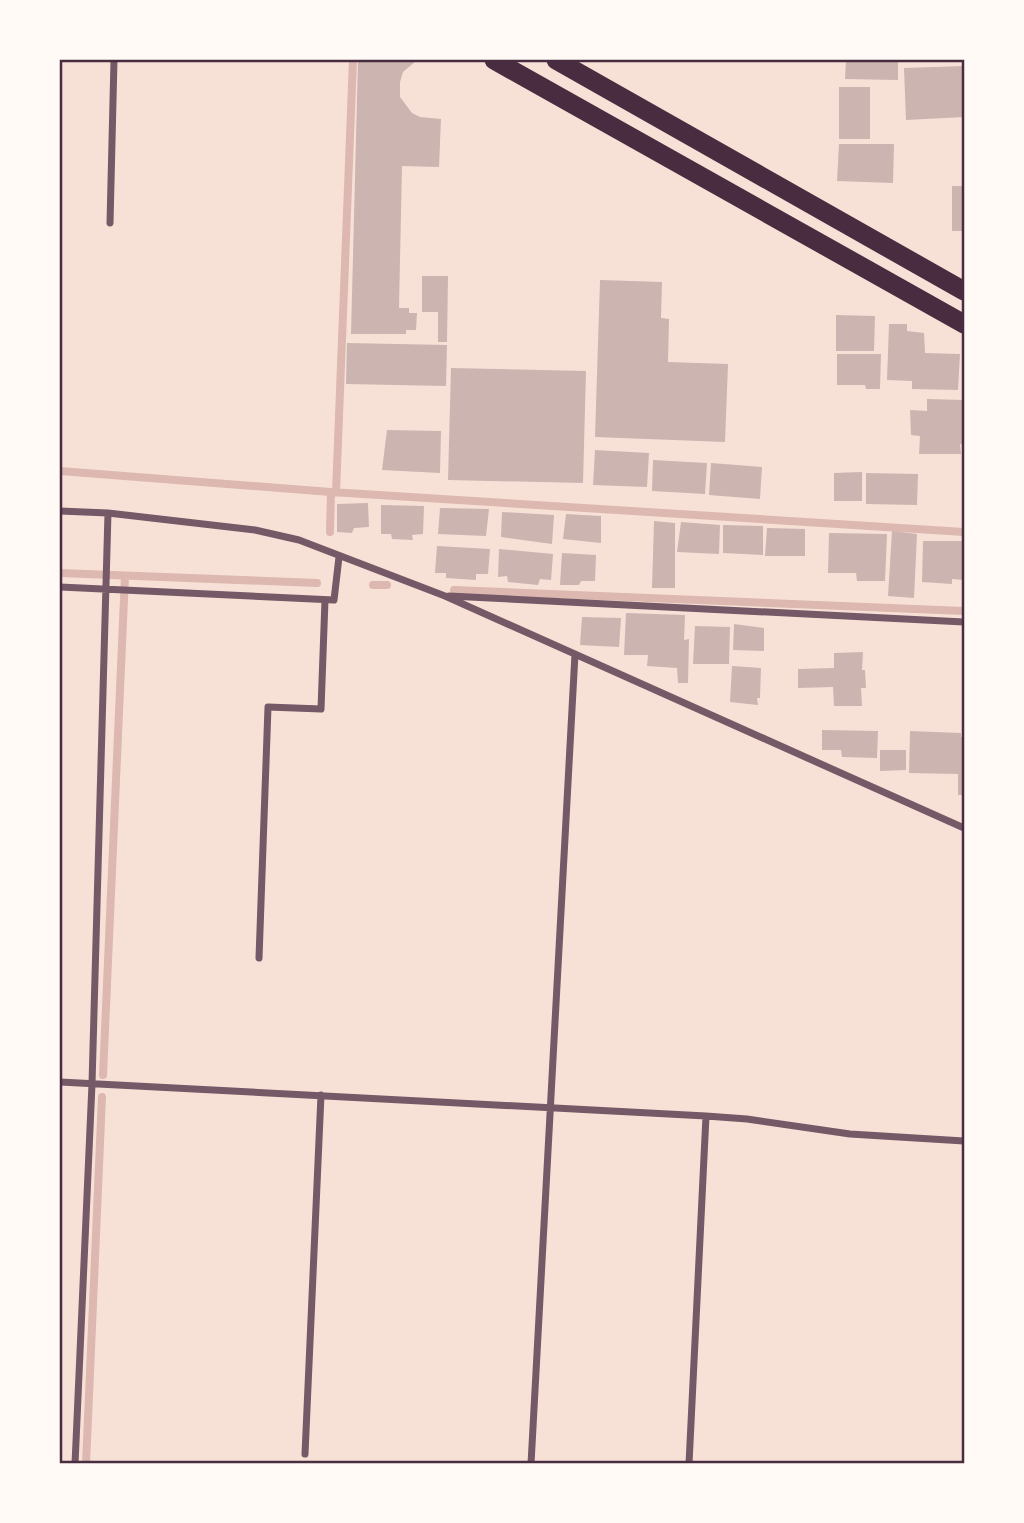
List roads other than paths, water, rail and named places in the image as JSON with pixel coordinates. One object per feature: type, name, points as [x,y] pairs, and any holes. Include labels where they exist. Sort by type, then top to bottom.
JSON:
[{"type":"highway","points":[[494,60],[964,324]]},
{"type":"highway","points":[[556,60],[964,291]]},
{"type":"street","points":[[110,223],[114,60]]},
{"type":"street","points":[[60,511],[108,513],[255,530],[299,540],[445,596],[964,828]]},
{"type":"street","points":[[75,1464],[92,1084],[108,513]]},
{"type":"street","points":[[60,587],[334,600],[340,556]]},
{"type":"street","points":[[445,596],[964,622]]},
{"type":"street","points":[[259,958],[268,707],[321,709],[325,600]]},
{"type":"street","points":[[531,1464],[575,654]]},
{"type":"street","points":[[60,1082],[706,1116],[747,1119],[850,1134],[964,1140]]},
{"type":"street","points":[[305,1454],[321,1095]]},
{"type":"street","points":[[689,1464],[706,1116]]},
{"type":"waterway","points":[[336,492],[353,60]]},
{"type":"waterway","points":[[60,471],[331,492],[964,532]]},
{"type":"waterway","points":[[330,532],[331,492]]},
{"type":"waterway","points":[[60,573],[317,583]]},
{"type":"waterway","points":[[103,1075],[125,576]]},
{"type":"waterway","points":[[373,585],[387,585]]},
{"type":"waterway","points":[[454,590],[964,611]]},
{"type":"waterway","points":[[86,1464],[102,1097]]}]
